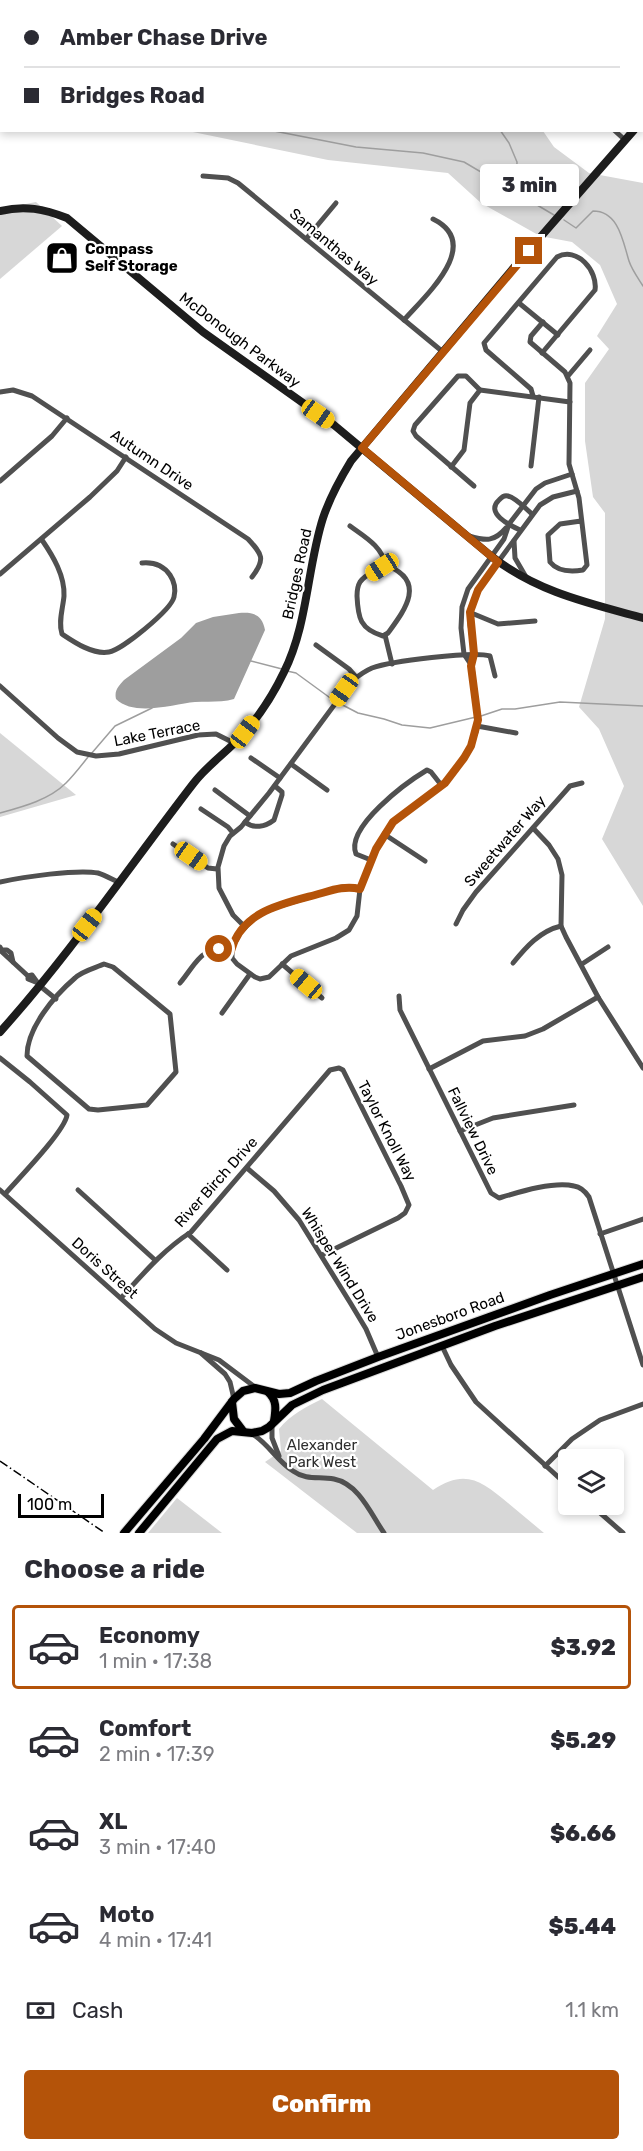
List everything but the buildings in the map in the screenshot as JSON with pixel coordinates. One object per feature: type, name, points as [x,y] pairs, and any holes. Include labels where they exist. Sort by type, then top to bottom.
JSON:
[{"type":"main road","name":"Jonesboro Road","points":[[268,1392],[290,1394],[316,1380],[378,1357],[643,1264]]},
{"type":"main road","name":"Jonesboro Road","points":[[273,1422],[292,1406],[309,1396],[442,1346],[643,1277]]},
{"type":"main road","points":[[124,1533],[204,1439],[233,1400],[243,1391],[255,1388],[268,1392],[276,1405],[273,1422],[262,1431],[229,1432],[217,1439],[139,1533]]},
{"type":"main road","points":[[233,1400],[234,1419],[247,1432]]},
{"type":"street","points":[[616,132],[625,140]]},
{"type":"street","name":"Bridges Road","points":[[0,1032],[120,883],[195,781],[245,732],[269,700],[285,670],[297,639],[323,519],[332,495],[362,448],[632,132]]},
{"type":"street","name":"Samanthas Way","points":[[203,177],[228,178],[238,183],[443,352]]},
{"type":"street","points":[[306,239],[336,203]]},
{"type":"street","name":"McDonough Parkway","points":[[0,211],[30,207],[67,218],[203,332],[242,362],[334,425],[498,562],[529,581],[568,598],[643,618]]},
{"type":"street","points":[[404,320],[444,274],[452,260],[453,247],[450,235],[444,224],[433,219]]},
{"type":"street","points":[[531,466],[536,397],[531,389],[486,350],[484,345],[559,256],[567,255],[585,262],[594,275],[595,290],[542,352]]},
{"type":"street","points":[[519,303],[558,335]]},
{"type":"street","points":[[543,322],[530,340],[531,343],[567,376],[570,383],[569,461],[582,521],[586,567],[582,571],[568,572],[552,565],[548,535],[560,524],[582,521]]},
{"type":"street","points":[[567,376],[590,350]]},
{"type":"street","points":[[474,486],[414,435],[413,428],[457,376],[466,376],[480,390],[570,402]]},
{"type":"street","name":"Autumn Drive","points":[[0,392],[13,390],[23,392],[67,418],[248,539],[259,550],[262,558],[260,566],[252,577]]},
{"type":"street","points":[[452,467],[464,450],[470,403],[480,390]]},
{"type":"street","points":[[0,481],[52,436],[67,418]]},
{"type":"street","points":[[0,574],[42,540],[117,471],[126,457]]},
{"type":"street","points":[[466,535],[484,541],[491,540],[502,533],[539,486],[572,474]]},
{"type":"street","points":[[471,666],[474,654],[470,612],[478,590],[532,514],[547,499],[577,491]]},
{"type":"street","points":[[520,530],[509,525],[495,512],[498,501],[503,496],[508,496],[532,514]]},
{"type":"street","points":[[360,889],[343,887],[274,906],[259,914],[245,927],[234,944],[231,951],[233,960],[250,974],[260,979],[267,978],[291,956],[336,938],[349,930],[357,916],[360,889],[384,834],[399,816],[442,786],[464,758],[477,726],[477,707],[471,666],[464,654],[461,610],[471,584],[504,539],[509,525]]},
{"type":"street","points":[[350,526],[378,547],[386,566]]},
{"type":"street","points":[[42,540],[54,557],[64,592],[60,627],[62,634],[99,652],[110,652],[124,645],[159,616],[174,598],[175,588],[172,578],[165,569],[149,562],[142,563]]},
{"type":"street","points":[[514,542],[515,558],[529,581]]},
{"type":"street","points":[[386,566],[391,566],[408,583],[410,592],[406,607],[385,635],[379,635],[361,622],[358,615],[357,591],[362,580],[386,566]]},
{"type":"street","points":[[461,610],[498,624],[535,621]]},
{"type":"street","points":[[385,635],[392,664]]},
{"type":"street","points":[[316,645],[349,669],[356,677]]},
{"type":"street","points":[[245,927],[235,918],[221,895],[218,869],[224,846],[275,786],[344,690],[356,677],[371,669],[392,664],[464,654],[490,656],[495,676]]},
{"type":"street","name":"Lake Terrace","points":[[0,686],[77,752],[96,756],[119,754],[198,735],[216,734],[234,743]]},
{"type":"street","points":[[477,726],[516,733]]},
{"type":"street","points":[[251,758],[280,778]]},
{"type":"street","points":[[291,764],[327,790]]},
{"type":"street","points":[[371,860],[356,854],[354,849],[360,831],[371,815],[427,770],[442,786]]},
{"type":"street","name":"Sweetwater Way","points":[[456,924],[476,892],[570,786],[582,783]]},
{"type":"street","points":[[245,822],[257,827],[274,820],[282,795],[282,792],[275,786]]},
{"type":"street","points":[[215,790],[250,816]]},
{"type":"street","points":[[201,809],[233,833]]},
{"type":"street","points":[[533,828],[558,859],[562,875],[561,926],[598,997],[643,1068]]},
{"type":"street","points":[[384,834],[425,861]]},
{"type":"street","points":[[173,844],[208,868],[218,869]]},
{"type":"street","points":[[0,882],[21,878],[99,873],[120,883]]},
{"type":"street","points":[[513,963],[541,935],[551,928],[561,926]]},
{"type":"street","points":[[582,964],[608,947]]},
{"type":"street","points":[[180,982],[206,951],[215,949],[231,951]]},
{"type":"street","points":[[1,950],[28,976],[32,975],[36,978],[39,985],[56,999]]},
{"type":"street","points":[[104,964],[111,965],[170,1014],[175,1074],[147,1105],[89,1109],[27,1056],[34,1025],[56,999],[76,976],[104,964]]},
{"type":"street","points":[[282,964],[322,998]]},
{"type":"street","points":[[222,1013],[250,974]]},
{"type":"street","name":"Fallview Drive","points":[[399,996],[400,1010],[491,1193],[499,1198],[538,1188],[563,1185],[582,1189],[589,1197],[643,1365]]},
{"type":"street","points":[[429,1069],[483,1041],[525,1036],[543,1029],[598,997]]},
{"type":"street","points":[[0,1058],[66,1115],[66,1121],[56,1135],[2,1192]]},
{"type":"street","name":"Taylor Knoll Way","points":[[322,1255],[396,1219],[405,1213],[409,1205],[342,1071],[339,1068],[330,1070],[325,1077]]},
{"type":"street","name":"River Birch Drive","points":[[121,1299],[155,1260],[188,1234],[325,1077]]},
{"type":"street","points":[[460,1131],[494,1118],[574,1105]]},
{"type":"street","name":"Whisper Wind Drive","points":[[247,1168],[289,1206],[322,1255],[366,1329],[378,1357]]},
{"type":"street","points":[[78,1190],[155,1260]]},
{"type":"street","name":"Doris Street","points":[[2,1192],[162,1334],[219,1360],[255,1388]]},
{"type":"street","points":[[600,1234],[643,1219]]},
{"type":"street","points":[[188,1234],[227,1270]]},
{"type":"street","points":[[442,1346],[451,1365],[476,1402],[558,1477]]},
{"type":"street","name":"Doris Street","points":[[201,1353],[225,1374],[230,1382],[233,1400]]},
{"type":"street","points":[[545,1466],[572,1438],[600,1420],[643,1404]]},
{"type":"street","points":[[273,1422],[272,1437],[279,1458]]},
{"type":"street","points":[[247,1432],[264,1442],[287,1467],[301,1476],[311,1479],[333,1479],[348,1485],[360,1497],[384,1533]]},
{"type":"street","points":[[603,1515],[624,1533]]},
{"type":"green space","points":[[193,132],[544,132],[554,147],[589,173],[643,183],[643,906],[602,839],[624,786],[599,729],[579,707],[605,619],[605,513],[593,497],[585,441],[585,383],[609,349],[597,336],[617,304],[600,265],[572,242],[540,236],[481,203],[448,173],[328,160]]},
{"type":"green space","points":[[36,202],[62,226],[0,279],[0,209]]},
{"type":"green space","points":[[0,733],[76,795],[0,817]]},
{"type":"green space","name":"Alexander Park West","points":[[322,1399],[433,1490],[444,1483],[455,1480],[473,1480],[481,1483],[544,1533],[357,1533],[265,1462],[281,1451],[279,1429],[283,1424]]},
{"type":"green space","points":[[177,1498],[222,1533],[148,1533]]},
{"type":"shaded area","points":[[239,613],[256,615],[262,620],[265,630],[234,699],[143,708],[124,704],[116,699],[116,691],[124,680],[181,638],[196,623],[213,617]]},
{"type":"waterway","points":[[279,132],[356,147],[423,153],[464,162],[554,215]]},
{"type":"waterway","points":[[501,132],[517,162],[516,192]]},
{"type":"waterway","points":[[564,220],[576,228],[593,211],[609,216],[622,237],[630,264],[643,286]]},
{"type":"waterway","points":[[251,661],[282,669]]},
{"type":"waterway","points":[[287,671],[296,673],[333,700],[358,713],[402,725],[430,728],[476,717]]},
{"type":"waterway","points":[[481,716],[502,709],[560,702],[643,706]]},
{"type":"waterway","points":[[91,754],[115,726],[152,708]]},
{"type":"waterway","points":[[0,813],[52,794],[75,774],[88,757]]},
{"type":"railway","points":[[0,1461],[105,1533]]},
{"type":"place","name":"Compass Self Storage","points":[[62,258]]},
{"type":"route","points":[[219,949],[231,951],[245,927],[270,907],[343,887],[360,889],[376,849],[393,822],[445,783],[471,746],[478,720],[471,666],[474,654],[470,612],[478,590],[498,562],[362,448],[529,251]]}]
